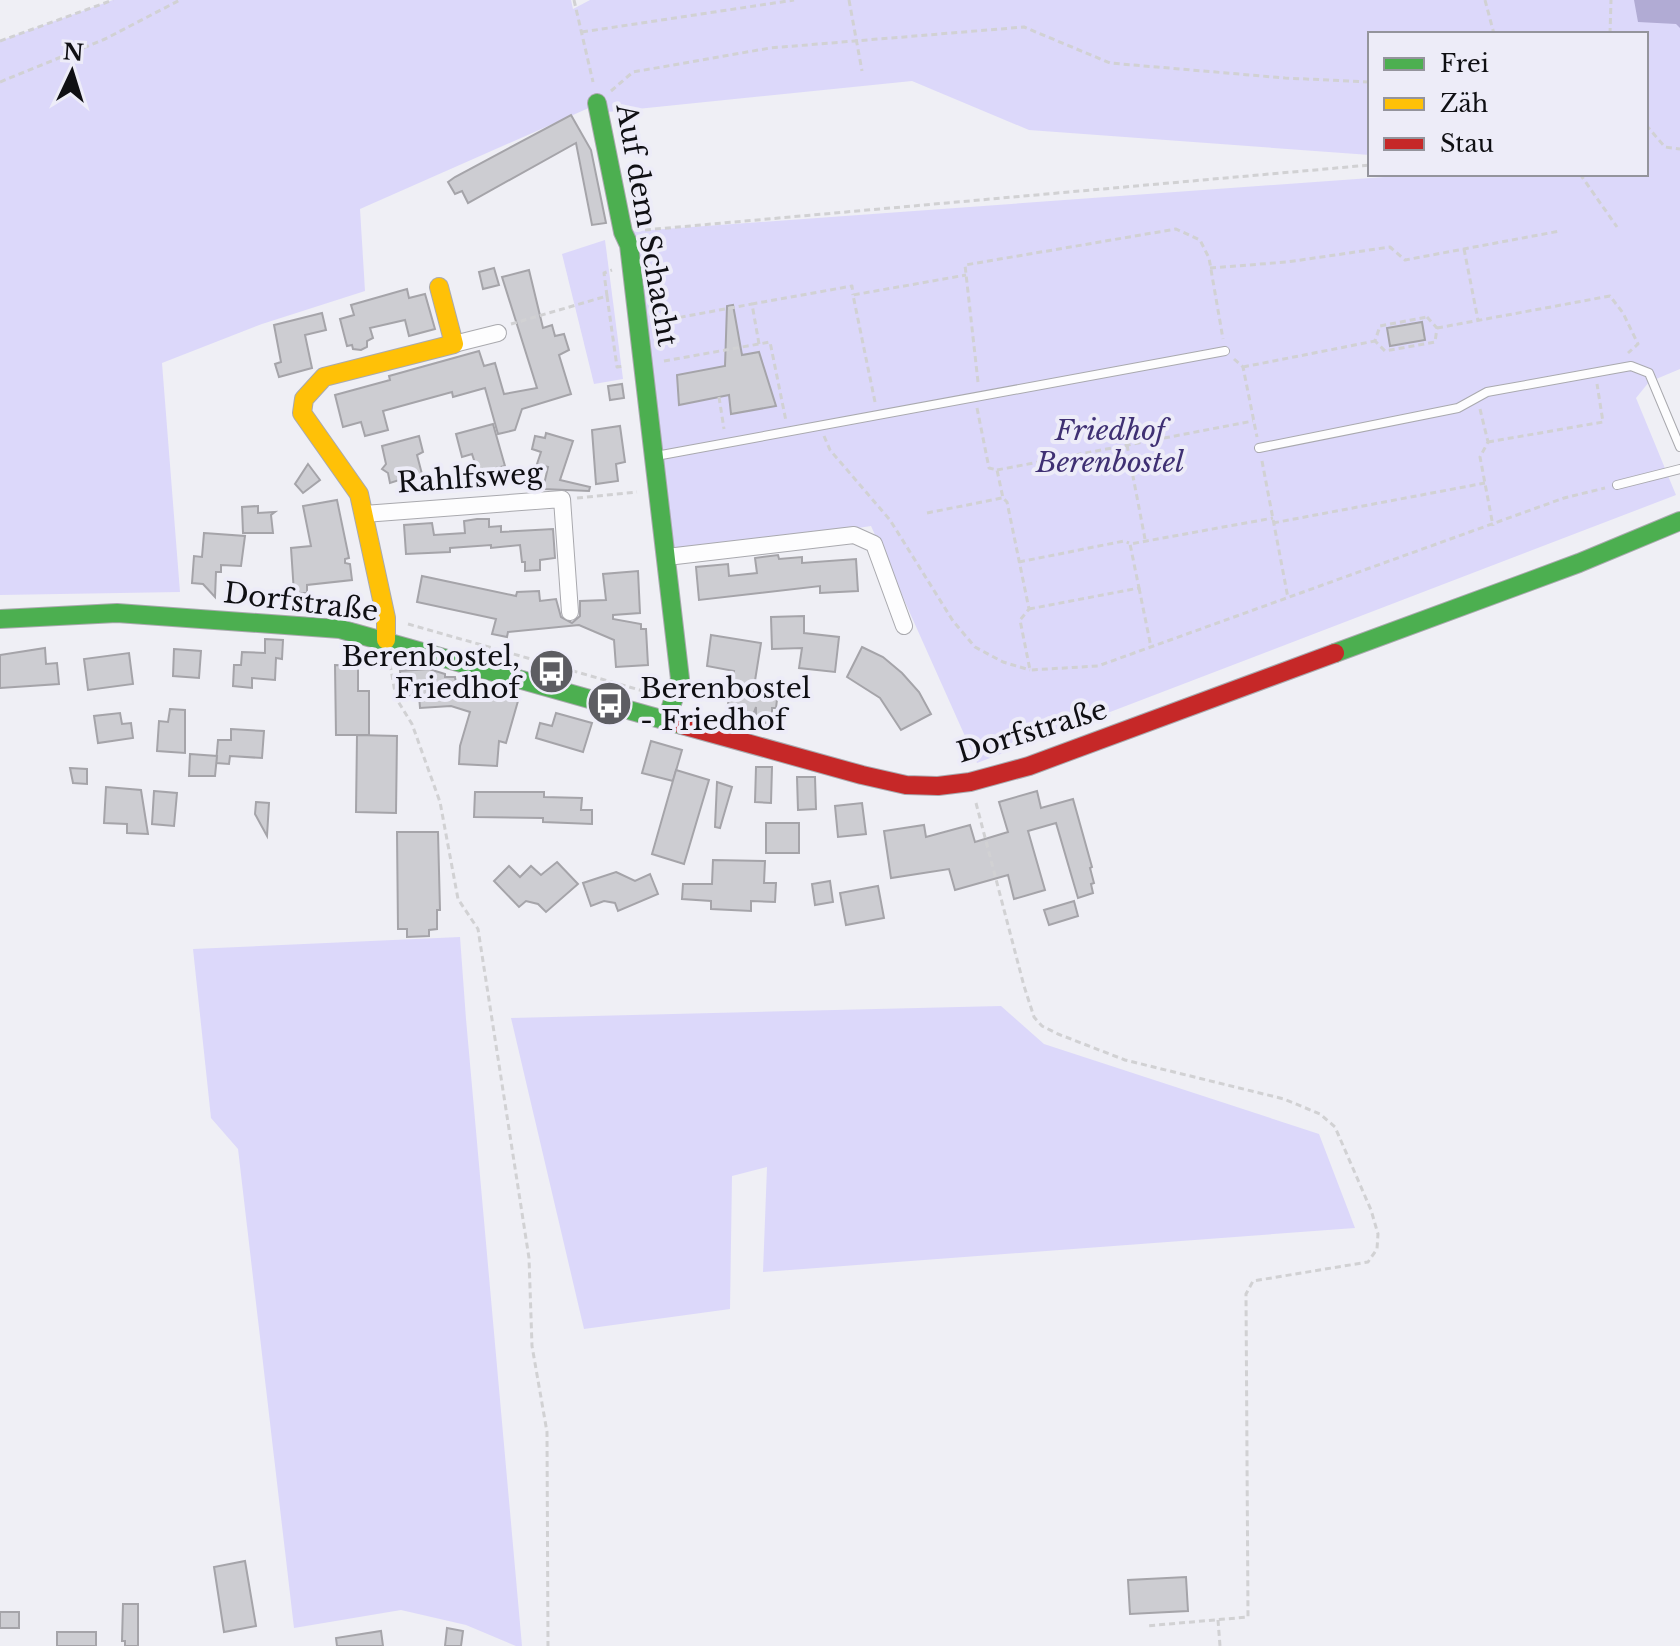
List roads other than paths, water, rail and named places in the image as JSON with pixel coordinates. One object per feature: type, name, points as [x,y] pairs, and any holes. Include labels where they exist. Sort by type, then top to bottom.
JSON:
[{"type":"street","name":"Auf dem Schacht","points":[[597,103],[623,232],[629,245],[659,486],[680,679],[667,719]]},
{"type":"street","points":[[439,287],[454,344]]},
{"type":"street","name":"Rahlfsweg","points":[[386,640],[386,618],[359,494],[302,413],[304,399],[324,377],[498,333]]},
{"type":"street","name":"Rahlfsweg","points":[[364,514],[562,499],[570,612]]},
{"type":"street","name":"Dorfstraße","points":[[0,619],[79,614],[153,614],[317,626],[386,640],[862,775],[906,785],[938,786],[970,782],[1029,766],[1092,744],[1579,563],[1680,521]]},
{"type":"street","points":[[667,557],[854,535],[874,544],[904,626]]},
{"type":"lane","points":[[655,456],[1225,351]]},
{"type":"lane","points":[[1259,448],[1458,408],[1487,392],[1631,366],[1649,373],[1680,447]]},
{"type":"lane","points":[[1617,485],[1680,469]]},
{"type":"place","name":"Berenbostel, Friedhof","points":[[551,672]]},
{"type":"place","name":"Berenbostel - Friedhof","points":[[609,704]]},
{"type":"park label","name":"Friedhof Berenbostel","points":[[1110,446]]}]
